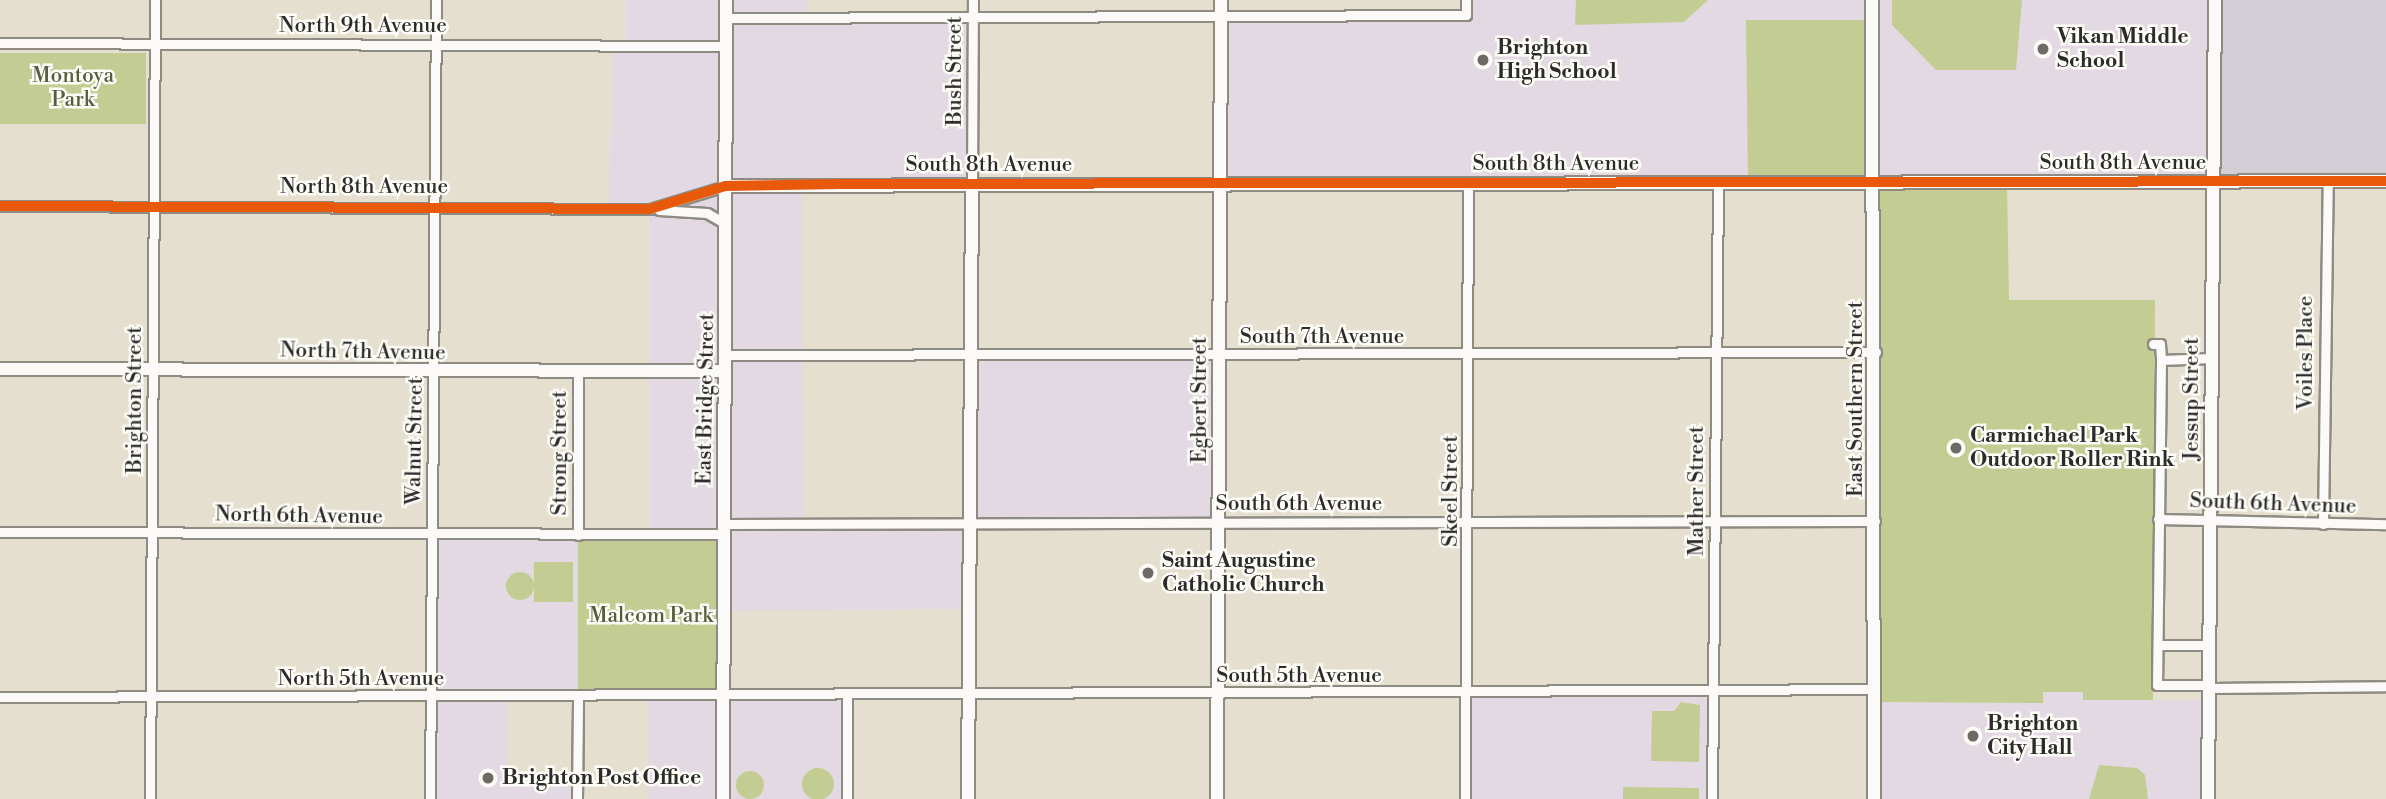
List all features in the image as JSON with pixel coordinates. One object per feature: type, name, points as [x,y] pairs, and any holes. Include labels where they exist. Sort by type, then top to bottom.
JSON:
[{"type":"street","name":"Brighton Street","points":[[150,799],[155,0]]},
{"type":"street","name":"Walnut Street","points":[[430,799],[436,0]]},
{"type":"street","name":"East Bridge Street","points":[[723,799],[726,0]]},
{"type":"street","name":"Bush Street","points":[[972,184],[973,0]]},
{"type":"street","name":"Egbert Street","points":[[1217,799],[1221,0]]},
{"type":"street","points":[[726,18],[1466,15],[1466,0]]},
{"type":"street","name":"East Southern Street","points":[[1872,0],[1870,183],[1876,352],[1874,799]]},
{"type":"street","name":"Jessup Street","points":[[2208,799],[2215,0]]},
{"type":"street","name":"North 9th Avenue","points":[[0,43],[725,46]]},
{"type":"street","name":"Voiles Place","points":[[2323,524],[2328,181]]},
{"type":"street","name":"South 8th Avenue","points":[[725,186],[2386,181]]},
{"type":"street","points":[[968,799],[972,184]]},
{"type":"street","name":"Skeel Street","points":[[1465,799],[1468,184]]},
{"type":"street","name":"Mather Street","points":[[1712,799],[1714,353],[1718,184]]},
{"type":"street","name":"North 8th Avenue","points":[[650,209],[725,186]]},
{"type":"street","name":"North 8th Avenue","points":[[0,206],[650,209],[707,213],[726,224]]},
{"type":"street","points":[[2153,344],[2160,344],[2161,360],[2157,685],[2386,686]]},
{"type":"street","name":"South 7th Avenue","points":[[726,355],[1876,352]]},
{"type":"street","points":[[2161,360],[2212,358]]},
{"type":"street","name":"North 7th Avenue","points":[[0,369],[725,371]]},
{"type":"street","name":"Strong Street","points":[[578,372],[578,535]]},
{"type":"street","name":"South 6th Avenue","points":[[2157,524],[2209,519],[2386,524]]},
{"type":"street","name":"South 6th Avenue","points":[[724,529],[1468,520],[1875,521]]},
{"type":"street","name":"North 6th Avenue","points":[[0,532],[578,535],[724,529]]},
{"type":"street","points":[[2158,645],[2209,645]]},
{"type":"street","name":"South 5th Avenue","points":[[722,696],[970,692],[1465,694],[1875,689]]},
{"type":"street","points":[[847,694],[847,799]]},
{"type":"street","name":"North 5th Avenue","points":[[0,696],[431,696],[578,699],[722,696]]},
{"type":"street","points":[[577,799],[578,699]]},
{"type":"shaded area","points":[[626,0],[807,0],[807,17],[973,15],[972,184],[802,186],[803,524],[970,524],[972,355],[1219,354],[1220,522],[971,524],[971,609],[723,611],[650,535],[650,210],[609,208],[612,46],[626,46]]},
{"type":"shaded area","points":[[1466,0],[2215,0],[2213,182],[1221,184],[1220,17],[1466,15]]},
{"type":"shaded area","points":[[2215,0],[2386,0],[2386,181],[2213,182]]},
{"type":"shaded area","points":[[431,535],[578,535],[578,699],[507,698],[507,780],[577,780],[577,799],[430,799]]},
{"type":"shaded area","points":[[1712,690],[1712,799],[1465,799],[1465,692]]},
{"type":"shaded area","points":[[2043,692],[2083,692],[2084,700],[2209,700],[2208,799],[1874,799],[1875,702],[2042,703]]},
{"type":"shaded area","points":[[847,694],[847,799],[648,799],[648,698]]},
{"type":"green space","points":[[1576,0],[1708,0],[1684,22],[1575,25]]},
{"type":"green space","points":[[1892,0],[2022,0],[2016,70],[1936,70],[1892,25]]},
{"type":"green space","points":[[1746,20],[1872,20],[1870,183],[1748,184]]},
{"type":"green space","name":"Montoya Park","points":[[0,53],[146,53],[146,124],[0,124]]},
{"type":"green space","points":[[2007,182],[2009,300],[2155,300],[2153,700],[2083,700],[2083,692],[2043,692],[2043,703],[1875,702],[1870,183]]},
{"type":"green space","name":"Malcom Park","points":[[724,534],[722,696],[578,699],[578,535]]},
{"type":"green space","points":[[534,562],[573,562],[573,602],[534,602]]},
{"type":"green space","points":[[520,572],[530,576],[534,586],[530,596],[520,600],[510,596],[506,586],[510,576]]},
{"type":"green space","points":[[1681,702],[1700,705],[1699,762],[1651,761],[1652,711],[1674,711]]},
{"type":"green space","points":[[2099,765],[2137,768],[2145,775],[2148,799],[2089,799]]},
{"type":"green space","points":[[818,768],[830,772],[834,784],[830,796],[818,800],[806,796],[802,784],[806,772]]},
{"type":"green space","points":[[750,771],[760,775],[764,785],[760,795],[750,799],[740,795],[736,785],[740,775]]},
{"type":"green space","points":[[1623,787],[1699,788],[1699,799],[1623,799]]},
{"type":"cycle path","points":[[0,206],[650,209],[725,186],[839,184],[2386,181]]},
{"type":"place","name":"Vikan Middle School","points":[[2043,49]]},
{"type":"place","name":"Brighton High School","points":[[1483,60]]},
{"type":"place","name":"Carmichael Park Outdoor Roller Rink","points":[[1956,448]]},
{"type":"place","name":"Saint Augustine Catholic Church","points":[[1148,573]]},
{"type":"place","name":"Brighton City Hall","points":[[1973,736]]},
{"type":"place","name":"Brighton Post Office","points":[[488,778]]}]
